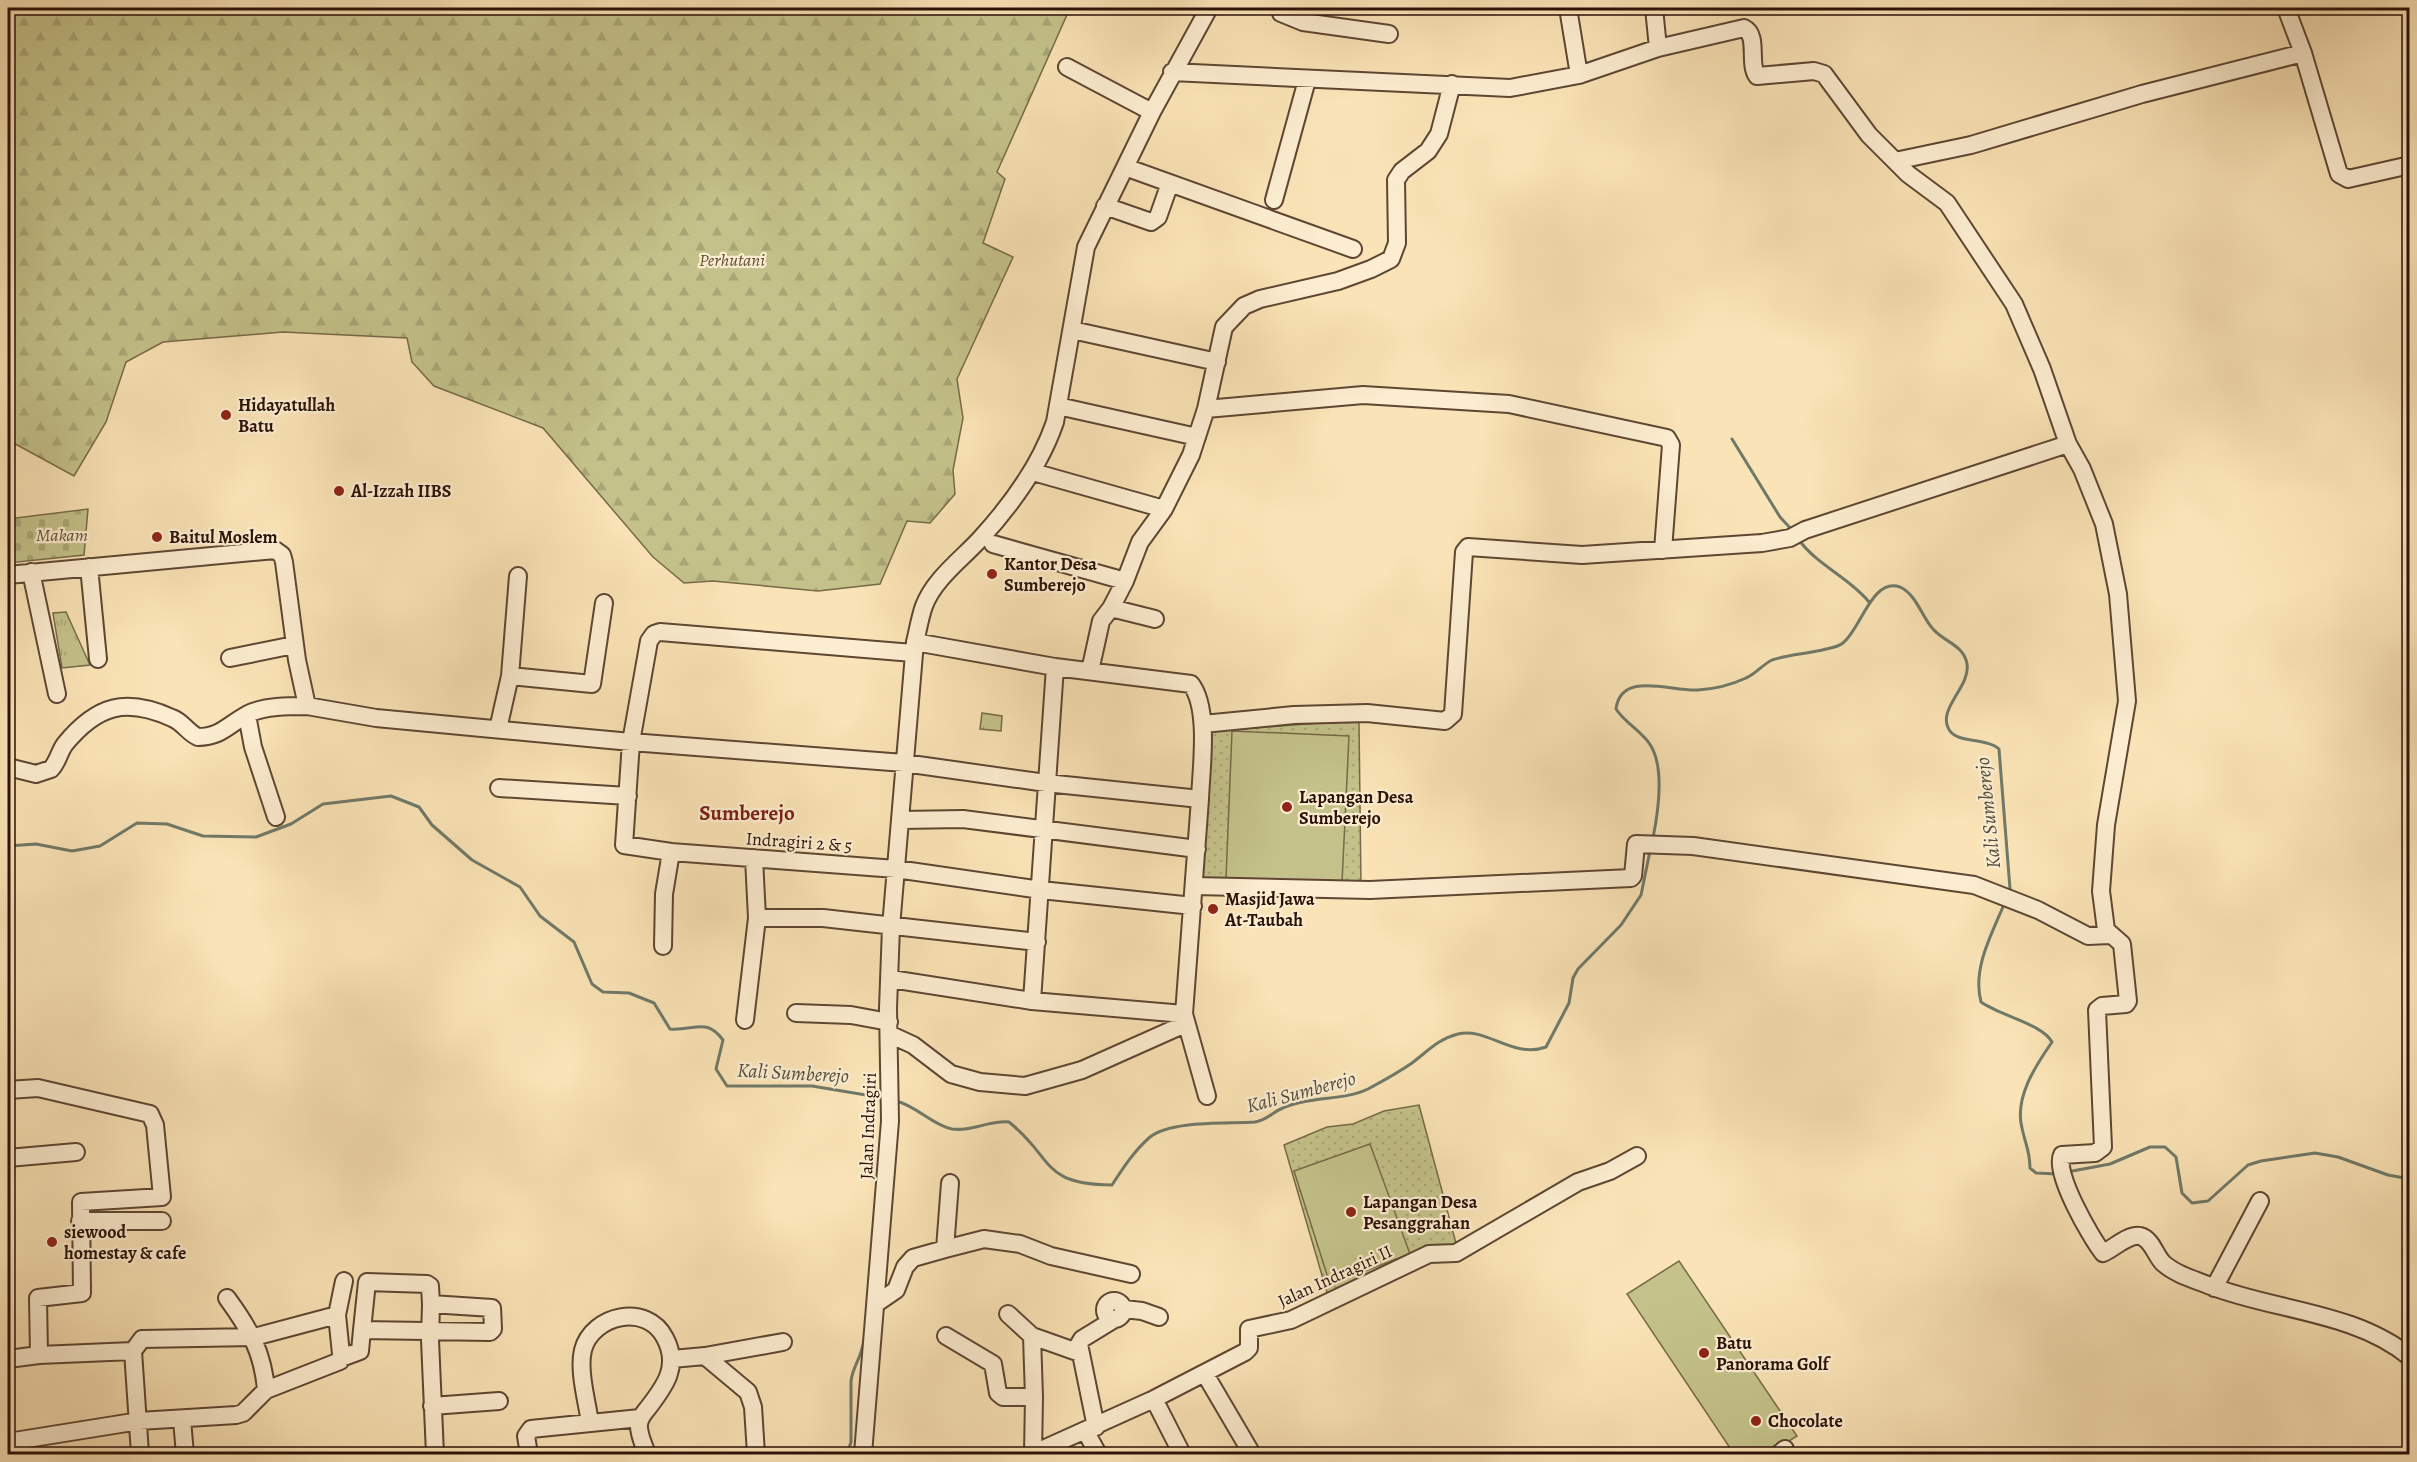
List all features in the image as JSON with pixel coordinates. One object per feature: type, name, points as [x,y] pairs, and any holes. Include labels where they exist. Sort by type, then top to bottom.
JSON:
[{"type":"street","name":"Jalan Indragiri","points":[[863,1455],[890,1121],[891,927],[914,647],[924,605],[933,589],[982,537],[1033,472],[1050,436],[1058,406],[1082,261],[1105,206],[1172,72],[1209,8]]},
{"type":"street","points":[[1281,8],[1281,13],[1303,22],[1389,34]]},
{"type":"street","points":[[1568,8],[1579,75]]},
{"type":"street","points":[[1654,8],[1658,48]]},
{"type":"street","points":[[2286,8],[2303,53],[2339,174],[2348,179],[2409,165]]},
{"type":"street","points":[[1172,72],[1509,88],[1579,75],[1658,48],[1740,29],[1749,30],[1754,73],[1760,77],[1814,71],[1824,74],[1869,135],[1895,161],[1947,203],[2014,304],[2042,369],[2068,444],[2082,469],[2104,524],[2118,594],[2127,701],[2106,825],[2101,883],[2106,930],[2122,944],[2128,1001],[2124,1005],[2102,1006],[2096,1014],[2103,1147],[2096,1153],[2062,1155],[2061,1165],[2066,1186],[2103,1253],[2130,1238],[2141,1236],[2147,1240],[2168,1267],[2214,1287],[2352,1327],[2395,1345],[2409,1357]]},
{"type":"street","points":[[1895,161],[1971,145],[2142,94],[2303,53]]},
{"type":"street","points":[[1066,67],[1152,112]]},
{"type":"street","points":[[1274,200],[1307,80]]},
{"type":"street","points":[[1090,671],[1101,621],[1111,608],[1125,581],[1140,542],[1164,509],[1191,455],[1206,409],[1224,327],[1244,306],[1260,299],[1338,281],[1391,259],[1397,243],[1396,180],[1402,171],[1428,151],[1440,134],[1452,84]]},
{"type":"street","points":[[1125,167],[1353,249]]},
{"type":"street","points":[[1105,206],[1151,222],[1158,217],[1170,183]]},
{"type":"street","points":[[1072,330],[1217,362]]},
{"type":"street","points":[[1206,409],[1363,394],[1509,404],[1667,438],[1671,445],[1663,550]]},
{"type":"street","points":[[1058,406],[1197,437]]},
{"type":"street","points":[[1207,1095],[1185,1019],[1195,886],[1203,724],[1294,715],[1366,713],[1445,721],[1453,714],[1465,548],[1582,555],[1762,543],[1795,535],[2068,444]]},
{"type":"street","points":[[1033,472],[1164,509]]},
{"type":"street","points":[[993,544],[1125,581]]},
{"type":"street","points":[[8,575],[261,549],[275,550],[282,555],[284,562],[294,645],[307,706]]},
{"type":"street","points":[[89,567],[98,659]]},
{"type":"street","points":[[31,572],[57,694]]},
{"type":"street","points":[[498,729],[510,676],[518,576]]},
{"type":"street","points":[[510,676],[592,684],[604,603]]},
{"type":"street","points":[[1111,608],[1155,619]]},
{"type":"street","name":"Indragiri 2 & 5","points":[[1193,906],[1041,890],[896,869],[671,852],[624,845],[631,742],[649,641],[654,634],[660,632],[914,647],[1191,684],[1196,690],[1203,724]]},
{"type":"street","points":[[230,658],[294,645]]},
{"type":"street","points":[[1032,1001],[1055,667]]},
{"type":"street","points":[[8,767],[36,774],[51,769],[65,744],[75,734],[103,710],[118,706],[160,712],[176,719],[198,738],[216,736],[257,711],[307,706],[376,718],[631,742],[904,763],[1046,783],[1200,799]]},
{"type":"street","points":[[247,715],[253,747],[276,817]]},
{"type":"street","points":[[499,788],[628,796]]},
{"type":"street","points":[[901,820],[963,819],[1197,849]]},
{"type":"street","points":[[1195,886],[1370,890],[1631,878],[1634,876],[1634,846],[1641,844],[1693,846],[1962,883],[1993,891],[2020,902],[2088,936],[2109,934]]},
{"type":"street","points":[[663,946],[664,894],[671,852]]},
{"type":"street","points":[[745,1020],[757,918],[754,858]]},
{"type":"street","points":[[757,918],[823,918],[1037,942]]},
{"type":"street","points":[[891,980],[1032,1001],[1185,1019]]},
{"type":"street","points":[[796,1013],[851,1015],[889,1028],[951,1074],[980,1082],[1025,1086],[1083,1070],[1185,1019]]},
{"type":"street","points":[[8,1090],[38,1088],[150,1114],[155,1125],[162,1197],[81,1202],[82,1293],[38,1298],[39,1355]]},
{"type":"street","points":[[8,1158],[76,1152]]},
{"type":"street","name":"Jalan Indragiri II","points":[[1033,1454],[1154,1399],[1247,1350],[1249,1329],[1291,1320],[1430,1254],[1456,1253],[1578,1182],[1610,1171],[1637,1156]]},
{"type":"street","points":[[945,1249],[950,1183]]},
{"type":"street","points":[[2214,1287],[2260,1201]]},
{"type":"street","points":[[80,1221],[162,1221]]},
{"type":"street","points":[[877,1303],[896,1290],[905,1267],[913,1258],[978,1239],[1020,1244],[1051,1257],[1131,1274]]},
{"type":"street","points":[[341,1358],[337,1315],[344,1281]]},
{"type":"street","points":[[8,1442],[139,1421],[182,1420],[243,1413],[266,1390],[360,1351],[365,1286],[368,1281],[430,1286],[435,1455]]},
{"type":"street","points":[[227,1298],[254,1337],[264,1368],[266,1390]]},
{"type":"street","points":[[362,1330],[490,1332],[493,1329],[492,1308],[432,1305]]},
{"type":"street","points":[[1098,1455],[1091,1429],[1080,1341],[1118,1315],[1142,1311],[1159,1317]]},
{"type":"street","points":[[1008,1314],[1032,1336],[1080,1353]]},
{"type":"street","points":[[140,1455],[133,1351],[137,1342],[151,1338],[254,1337],[337,1315]]},
{"type":"street","points":[[590,1423],[582,1353],[588,1335],[596,1327],[618,1317],[643,1319],[665,1336],[672,1359],[667,1382],[640,1418],[639,1433],[647,1455]]},
{"type":"street","points":[[946,1336],[993,1364],[1000,1396],[1034,1397]]},
{"type":"street","points":[[1032,1336],[1033,1454]]},
{"type":"street","points":[[672,1359],[705,1356],[783,1342]]},
{"type":"street","points":[[8,1359],[39,1355],[133,1351]]},
{"type":"street","points":[[705,1356],[748,1392],[753,1407],[756,1455]]},
{"type":"street","points":[[1205,1374],[1252,1455]]},
{"type":"street","points":[[1154,1399],[1182,1455]]},
{"type":"street","points":[[432,1406],[499,1401]]},
{"type":"street","points":[[529,1455],[526,1436],[531,1429],[640,1418]]},
{"type":"street","points":[[182,1420],[185,1455]]},
{"type":"green space","name":"Perhutani","points":[[8,8],[1070,8],[997,172],[1005,179],[983,243],[1013,257],[957,379],[963,418],[953,470],[955,494],[930,523],[907,521],[880,584],[818,591],[713,581],[684,583],[653,557],[543,428],[434,386],[412,362],[407,338],[283,332],[163,342],[126,362],[106,422],[74,476],[8,440]]},
{"type":"green space","name":"Makam","points":[[88,509],[84,555],[8,563],[8,519]]},
{"type":"green space","points":[[66,612],[90,665],[62,668],[53,613]]},
{"type":"green space","points":[[982,713],[1002,716],[1001,731],[980,729]]},
{"type":"green space","name":"Lapangan Desa Sumberejo","points":[[1359,722],[1361,887],[1200,880],[1212,731]]},
{"type":"green space","name":"Lapangan Desa Sumberejo","points":[[1232,731],[1349,736],[1342,883],[1226,878]]},
{"type":"green space","points":[[1419,1105],[1457,1247],[1328,1296],[1284,1145],[1327,1127],[1353,1124],[1384,1111]]},
{"type":"green space","name":"Lapangan Desa Pesanggrahan","points":[[1370,1144],[1410,1254],[1330,1284],[1294,1171]]},
{"type":"green space","name":"Batu Panorama Golf","points":[[1679,1261],[1797,1436],[1768,1454],[1734,1454],[1627,1294]]},
{"type":"waterway","points":[[1732,439],[1780,517],[1792,530]]},
{"type":"waterway","points":[[1799,540],[1815,557],[1853,586],[1869,602]]},
{"type":"waterway","name":"Kali Sumberejo","points":[[1653,838],[1659,792],[1658,767],[1648,741],[1616,709],[1620,697],[1627,690],[1637,686],[1687,690],[1710,689],[1750,676],[1772,660],[1837,646],[1849,636],[1874,597],[1890,586],[1900,587],[1915,600],[1933,629],[1958,648],[1965,658],[1967,673],[1947,715],[1950,731],[1959,737],[1987,743],[1999,749],[2010,889],[2008,893]]},
{"type":"waterway","name":"Kali Sumberejo","points":[[8,846],[36,844],[72,851],[100,846],[137,823],[167,824],[203,836],[256,837],[291,824],[323,804],[391,796],[419,807],[432,825],[472,860],[520,887],[540,916],[574,942],[592,984],[603,992],[629,993],[654,1003],[670,1029],[705,1027],[717,1033],[723,1040],[716,1069],[727,1086],[812,1086],[884,1098]]},
{"type":"waterway","name":"Kali Sumberejo","points":[[896,1101],[952,1129],[967,1129],[1009,1122],[1060,1174],[1089,1184],[1112,1185],[1139,1148],[1159,1132],[1185,1125],[1255,1122],[1293,1104],[1358,1093],[1396,1073],[1451,1036],[1469,1033],[1522,1049],[1534,1050],[1546,1047],[1569,1003],[1573,978],[1578,969],[1621,925],[1641,895],[1650,851]]},
{"type":"waterway","name":"Kali Sumberejo","points":[[2005,902],[1981,964],[1979,977],[1981,1002],[2039,1030],[2052,1042],[2028,1082],[2020,1117],[2030,1168],[2036,1173],[2057,1174]]},
{"type":"waterway","name":"Kali Sumberejo","points":[[2067,1172],[2110,1164],[2150,1147],[2165,1147],[2176,1157],[2182,1193],[2192,1203],[2208,1201],[2248,1165],[2315,1153],[2338,1157],[2388,1175],[2410,1179]]},
{"type":"waterway","points":[[847,1454],[851,1442],[851,1381],[864,1339]]},
{"type":"place","name":"Hidayatullah Batu","points":[[226,415]]},
{"type":"place","name":"Al-Izzah IIBS","points":[[339,491]]},
{"type":"place","name":"Baitul Moslem","points":[[157,537]]},
{"type":"place","name":"Kantor Desa Sumberejo","points":[[992,574]]},
{"type":"place","name":"Lapangan Desa Sumberejo","points":[[1287,807]]},
{"type":"place","name":"Masjid Jawa At-Taubah","points":[[1213,909]]},
{"type":"place","name":"Lapangan Desa Pesanggrahan","points":[[1351,1212]]},
{"type":"place","name":"siewood homestay & cafe","points":[[52,1242]]},
{"type":"place","name":"Batu Panorama Golf","points":[[1704,1353]]},
{"type":"place","name":"Chocolate","points":[[1756,1421]]},
{"type":"district","name":"Sumberejo","points":[[747,813]]}]
